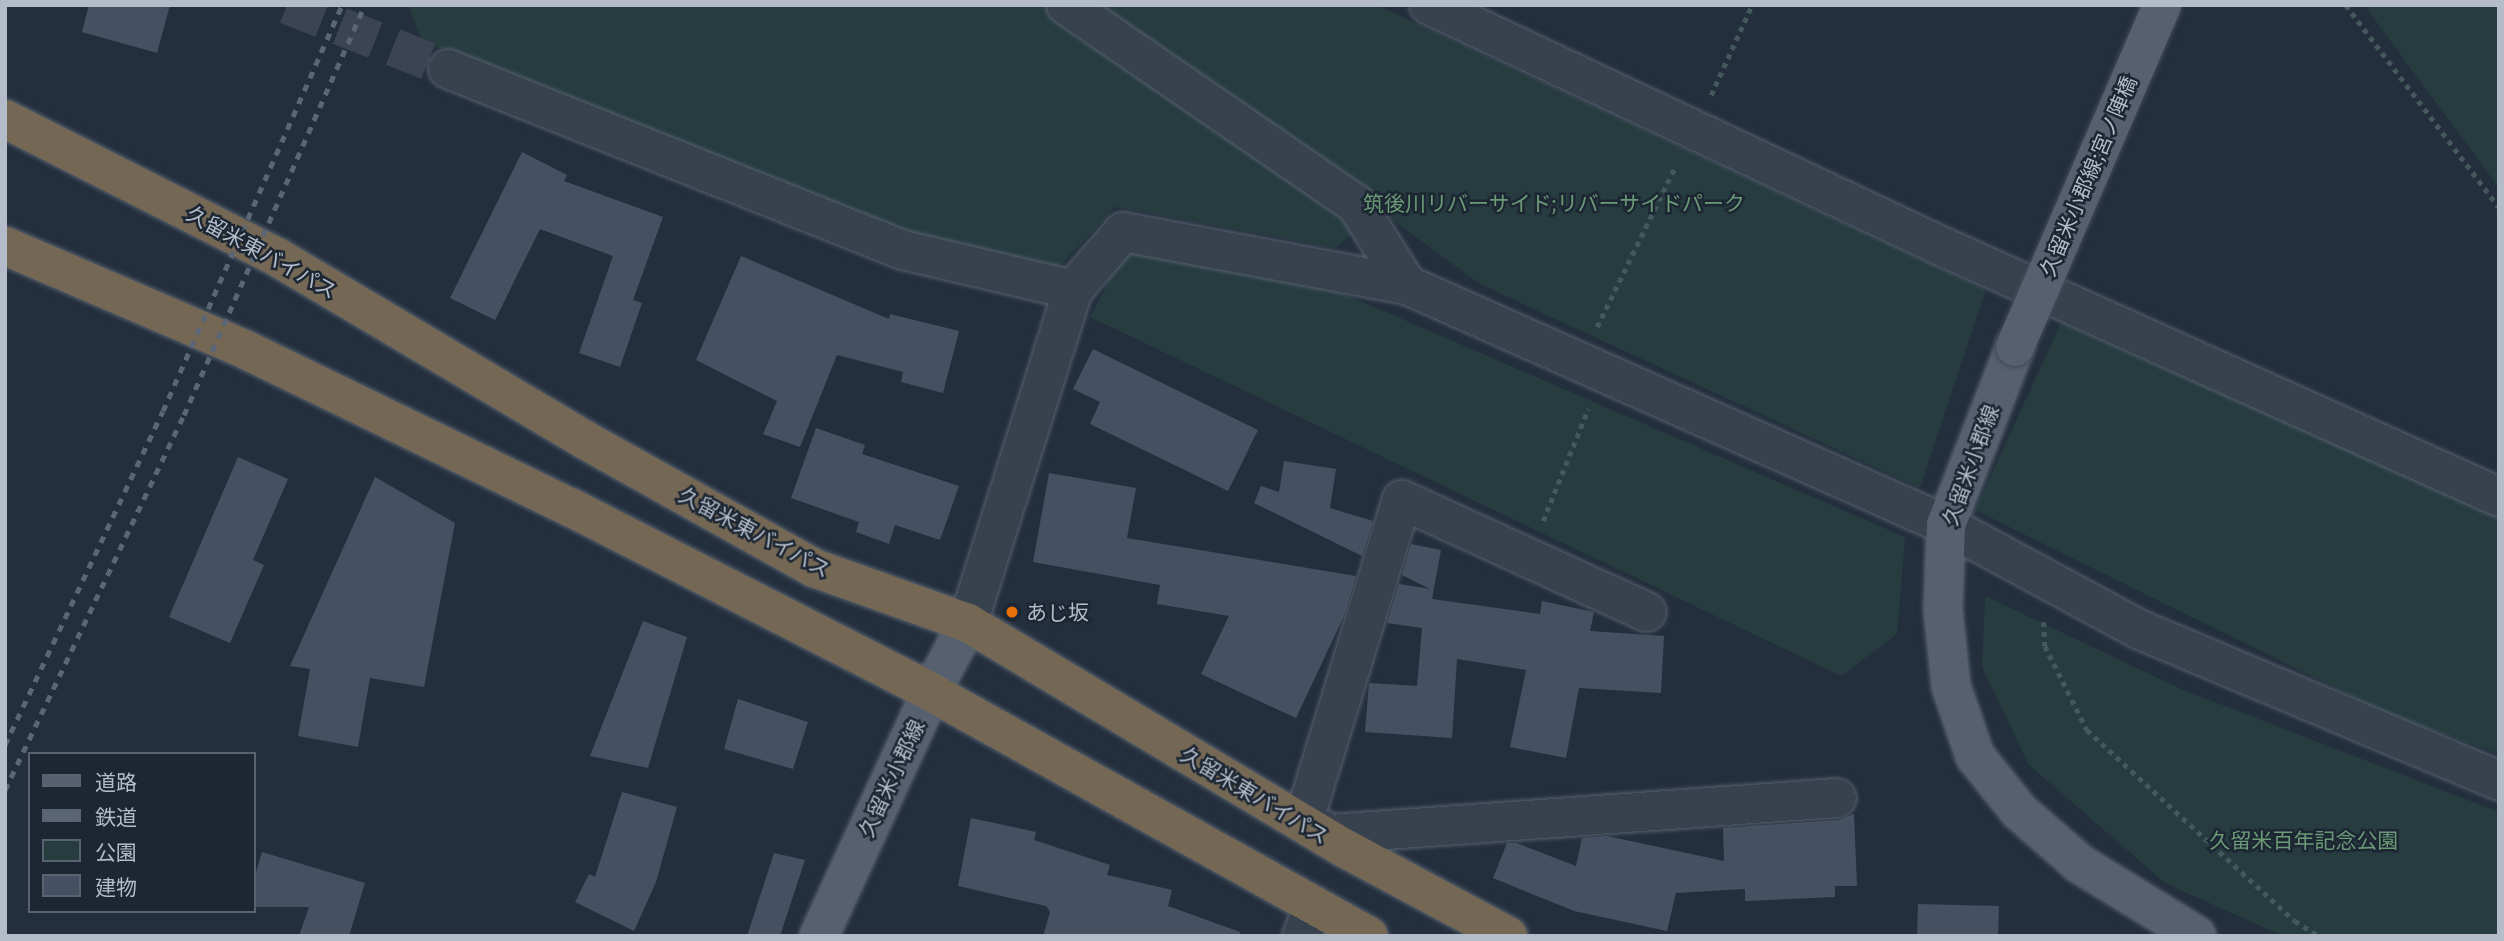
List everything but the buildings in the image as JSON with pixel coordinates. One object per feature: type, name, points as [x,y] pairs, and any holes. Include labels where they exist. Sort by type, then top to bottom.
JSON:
[{"type":"highway","name":"久留米東バイパス","points":[[5,119],[277,257],[585,440],[814,568],[968,623],[1248,792],[1508,936]]},
{"type":"highway","points":[[5,246],[256,355],[572,508],[931,692],[1308,920],[1369,936]]},
{"type":"main road","name":"久留米小郡線;宮ノ陣橋","points":[[2015,347],[2162,5]]},
{"type":"main road","name":"久留米小郡線","points":[[2015,347],[1945,526],[1943,609],[1951,686],[1975,756],[2020,811],[2080,864],[2197,936]]},
{"type":"main road","name":"久留米小郡線","points":[[819,936],[931,692],[968,623]]},
{"type":"street","points":[[1066,5],[1356,204],[1407,285]]},
{"type":"street","points":[[1429,5],[1941,246],[2499,497]]},
{"type":"street","points":[[447,69],[903,250],[1073,290]]},
{"type":"street","points":[[968,623],[1073,290],[1123,232],[1407,285],[1945,526],[2138,629],[2499,781]]},
{"type":"street","points":[[1304,820],[1402,500],[1647,612]]},
{"type":"street","points":[[1248,792],[1330,834],[1837,798]]},
{"type":"path","points":[[1705,109],[1752,5]]},
{"type":"path","points":[[2346,5],[2499,207]]},
{"type":"path","points":[[1529,558],[1591,367],[1682,152]]},
{"type":"path","points":[[2044,579],[2045,646],[2087,730],[2295,921],[2319,936]]},
{"type":"green space","name":"筑後川リバーサイド;リバーサイドパーク","points":[[408,5],[1057,5],[1357,229],[1335,248],[1116,207],[1053,273],[868,228],[422,41]]},
{"type":"green space","name":"筑後川リバーサイド;リバーサイドパーク","points":[[1098,5],[1377,5],[1986,290],[1920,488],[1480,284]]},
{"type":"green space","points":[[2364,5],[2499,5],[2499,188]]},
{"type":"green space","points":[[1128,245],[1333,289],[1905,537],[1897,634],[1841,676],[1090,317]]},
{"type":"green space","points":[[2061,323],[2499,515],[2499,754],[2390,715],[1975,510]]},
{"type":"green space","name":"久留米百年記念公園","points":[[1985,596],[2181,689],[2499,812],[2499,936],[2283,936],[2165,883],[2029,765],[1982,667]]},
{"type":"tunnel","points":[[287,5],[448,69]]},
{"type":"railway","points":[[5,745],[163,411],[342,5]]},
{"type":"railway","points":[[5,790],[184,415],[365,5]]},
{"type":"place","name":"あじ坂","points":[[1012,612]]}]
